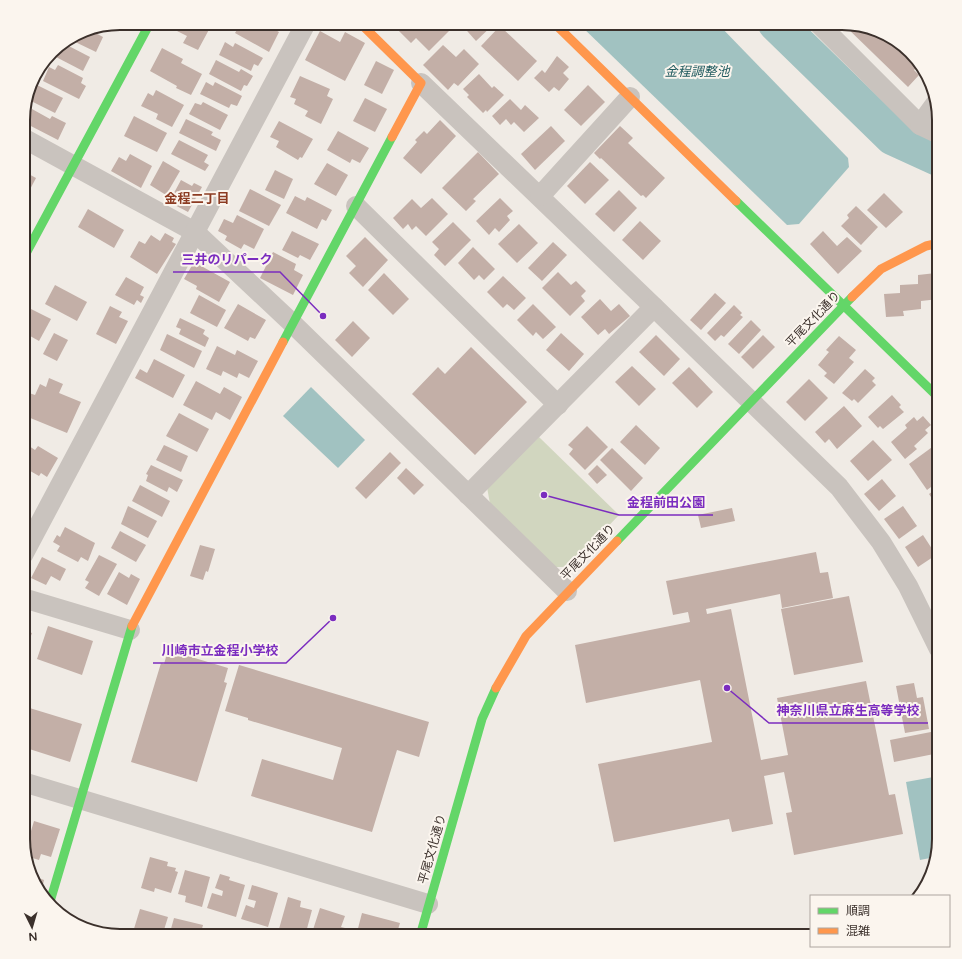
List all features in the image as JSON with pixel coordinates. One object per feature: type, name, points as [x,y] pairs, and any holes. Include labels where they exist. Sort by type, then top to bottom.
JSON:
[{"type":"street","points":[[30,246],[146,30]]},
{"type":"street","points":[[30,542],[302,30]]},
{"type":"street","points":[[367,30],[654,306],[750,401],[796,444],[844,493],[881,542],[932,630]]},
{"type":"street","points":[[561,30],[932,391]]},
{"type":"street","points":[[825,30],[920,125],[932,131]]},
{"type":"street","points":[[52,898],[130,630],[421,83]]},
{"type":"street","points":[[540,196],[630,97]]},
{"type":"street","points":[[920,125],[931,110]]},
{"type":"street","points":[[30,142],[195,232],[293,324],[567,591]]},
{"type":"street","points":[[356,206],[558,405]]},
{"type":"street","name":"平尾文化通り","points":[[422,929],[482,719],[499,682],[526,636],[567,591],[750,401],[881,269],[926,246],[932,245]]},
{"type":"street","points":[[468,495],[654,306]]},
{"type":"street","points":[[30,600],[130,630]]},
{"type":"street","points":[[30,784],[82,798],[428,904]]},
{"type":"green space","points":[[539,437],[619,515],[569,567],[555,567],[490,504],[487,487]]},
{"type":"water","name":"金程調整池","points":[[585,30],[724,30],[848,158],[849,167],[799,224],[787,225]]},
{"type":"water","points":[[311,387],[365,440],[338,468],[283,416]]},
{"type":"water","points":[[932,777],[932,839],[930,858],[920,860],[906,782]]},
{"type":"building","points":[[209,30],[198,50],[183,43],[187,36],[177,31]]},
{"type":"building","points":[[237,30],[275,30],[279,32],[269,52],[235,33]]},
{"type":"building","points":[[398,30],[450,30],[429,51],[416,38],[411,43]]},
{"type":"building","points":[[466,30],[488,30],[476,41]]},
{"type":"building","points":[[496,30],[504,30],[537,61],[518,81],[481,46]]},
{"type":"building","points":[[849,30],[865,33],[882,39],[906,56],[915,69],[914,70],[919,75],[908,87]]},
{"type":"building","points":[[320,31],[340,42],[345,32],[365,43],[345,81],[305,60]]},
{"type":"building","points":[[96,33],[103,37],[96,52],[75,42]]},
{"type":"building","points":[[225,42],[233,47],[235,43],[263,58],[258,66],[254,64],[251,71],[219,55]]},
{"type":"building","points":[[443,45],[456,57],[464,49],[479,64],[458,86],[454,83],[448,90],[423,65]]},
{"type":"building","points":[[69,46],[90,57],[83,71],[56,57]]},
{"type":"building","points":[[162,48],[183,59],[181,63],[202,74],[191,95],[176,88],[177,86],[150,71]]},
{"type":"building","points":[[557,56],[569,67],[563,73],[569,79],[559,91],[554,87],[549,92],[534,78],[542,70],[545,73]]},
{"type":"building","points":[[216,60],[239,72],[241,69],[253,76],[247,86],[244,85],[241,91],[209,74]]},
{"type":"building","points":[[376,61],[394,70],[382,94],[364,85]]},
{"type":"building","points":[[58,65],[83,78],[81,83],[86,86],[79,99],[43,81],[49,67],[55,70]]},
{"type":"building","points":[[479,74],[492,88],[494,86],[504,95],[487,112],[486,110],[483,113],[467,97],[469,95],[463,89]]},
{"type":"building","points":[[300,76],[330,89],[327,96],[333,99],[321,124],[305,116],[308,111],[294,104],[296,99],[290,97]]},
{"type":"building","points":[[206,82],[213,86],[215,82],[242,96],[237,106],[231,104],[229,108],[200,94]]},
{"type":"building","points":[[37,85],[63,98],[55,113],[32,102]]},
{"type":"building","points":[[588,85],[605,102],[581,126],[564,110]]},
{"type":"building","points":[[156,90],[184,105],[172,127],[156,119],[158,114],[141,106],[148,93],[153,96]]},
{"type":"building","points":[[365,98],[387,109],[375,132],[353,121]]},
{"type":"building","points":[[510,99],[521,110],[525,105],[539,118],[524,132],[514,122],[511,125],[506,119],[500,125],[492,116]]},
{"type":"building","points":[[203,102],[228,115],[220,130],[189,114],[195,103],[201,105]]},
{"type":"building","points":[[32,109],[50,119],[52,116],[66,123],[58,140],[30,126],[30,112]]},
{"type":"building","points":[[134,116],[167,133],[157,152],[124,136]]},
{"type":"building","points":[[186,119],[213,132],[211,135],[221,140],[216,151],[179,133]]},
{"type":"building","points":[[440,120],[456,136],[421,174],[403,158],[417,142],[415,140],[424,131],[427,134]]},
{"type":"building","points":[[279,121],[313,139],[302,158],[300,157],[298,160],[276,147],[279,141],[270,137]]},
{"type":"building","points":[[551,126],[565,141],[535,170],[521,154]]},
{"type":"building","points":[[620,126],[633,138],[628,143],[665,178],[646,198],[643,195],[641,196],[594,153]]},
{"type":"building","points":[[338,131],[369,148],[360,163],[352,159],[350,163],[327,150]]},
{"type":"building","points":[[179,140],[208,155],[204,162],[209,165],[205,171],[171,154]]},
{"type":"building","points":[[478,152],[499,174],[473,199],[476,201],[466,211],[442,188]]},
{"type":"building","points":[[130,154],[152,166],[141,188],[111,171],[119,157],[126,161]]},
{"type":"building","points":[[163,161],[180,171],[166,195],[150,185]]},
{"type":"building","points":[[590,162],[609,180],[585,204],[567,186]]},
{"type":"building","points":[[327,163],[348,175],[336,196],[314,184]]},
{"type":"building","points":[[275,170],[293,179],[284,199],[265,190]]},
{"type":"building","points":[[30,175],[36,178],[30,189]]},
{"type":"building","points":[[181,180],[192,186],[194,183],[202,187],[188,212],[169,202]]},
{"type":"building","points":[[250,189],[281,205],[269,226],[239,211]]},
{"type":"building","points":[[619,190],[637,208],[614,232],[595,214]]},
{"type":"building","points":[[884,193],[903,212],[886,228],[867,210]]},
{"type":"building","points":[[295,196],[305,201],[307,197],[332,210],[326,221],[322,219],[317,229],[286,213]]},
{"type":"building","points":[[432,198],[448,214],[426,236],[416,226],[412,230],[408,224],[403,229],[393,218],[412,199],[421,208]]},
{"type":"building","points":[[500,198],[513,211],[507,216],[510,220],[499,232],[495,228],[489,235],[476,221]]},
{"type":"building","points":[[856,206],[878,227],[861,245],[841,226],[849,218],[847,215]]},
{"type":"building","points":[[88,209],[124,230],[114,248],[78,227]]},
{"type":"building","points":[[237,215],[264,229],[254,249],[244,244],[241,249],[225,240],[227,236],[218,231],[224,219],[233,223]]},
{"type":"building","points":[[640,221],[661,241],[643,260],[622,240]]},
{"type":"building","points":[[453,222],[471,240],[445,266],[434,255],[439,249],[432,242]]},
{"type":"building","points":[[519,224],[538,243],[517,263],[498,244]]},
{"type":"building","points":[[292,231],[319,244],[310,260],[300,255],[298,258],[282,250]]},
{"type":"building","points":[[823,231],[837,246],[847,237],[862,251],[838,274],[810,244]]},
{"type":"building","points":[[165,233],[174,238],[172,242],[176,244],[157,274],[130,257],[139,241],[145,244],[151,235],[160,241]]},
{"type":"building","points":[[365,237],[388,260],[363,287],[349,273],[356,266],[346,256]]},
{"type":"building","points":[[553,242],[567,255],[542,281],[528,268]]},
{"type":"building","points":[[473,247],[495,269],[484,280],[479,275],[474,280],[458,263]]},
{"type":"building","points":[[273,252],[296,264],[294,270],[303,275],[293,295],[260,278]]},
{"type":"building","points":[[194,262],[230,282],[219,302],[196,289],[197,286],[184,279]]},
{"type":"building","points":[[558,272],[571,285],[576,281],[586,291],[581,296],[585,301],[570,316],[542,288]]},
{"type":"building","points":[[384,273],[409,299],[393,315],[368,290]]},
{"type":"building","points":[[932,273],[932,300],[921,301],[921,309],[903,311],[904,316],[886,317],[884,294],[900,293],[900,285],[918,284],[918,275]]},
{"type":"building","points":[[503,276],[526,298],[514,310],[507,304],[503,308],[487,292]]},
{"type":"building","points":[[126,277],[144,287],[140,295],[144,297],[141,303],[137,300],[134,305],[115,295]]},
{"type":"building","points":[[55,285],[87,302],[77,321],[45,304]]},
{"type":"building","points":[[715,293],[726,303],[701,330],[690,320]]},
{"type":"building","points":[[199,295],[226,310],[217,327],[190,313]]},
{"type":"building","points":[[600,299],[611,311],[619,304],[630,316],[609,334],[605,329],[598,335],[581,317]]},
{"type":"building","points":[[238,304],[266,320],[255,339],[250,337],[248,341],[224,328]]},
{"type":"building","points":[[533,304],[556,327],[543,339],[536,332],[533,336],[517,320]]},
{"type":"building","points":[[734,305],[742,313],[740,315],[743,317],[724,337],[721,335],[715,341],[707,333]]},
{"type":"building","points":[[110,306],[122,312],[119,317],[128,321],[116,344],[96,334]]},
{"type":"building","points":[[30,308],[51,319],[39,341],[30,336]]},
{"type":"building","points":[[180,318],[205,330],[203,334],[209,338],[205,347],[179,334],[181,329],[176,327]]},
{"type":"building","points":[[751,320],[761,330],[739,354],[728,344]]},
{"type":"building","points":[[353,321],[370,338],[352,357],[335,340]]},
{"type":"building","points":[[54,333],[68,340],[57,361],[43,354]]},
{"type":"building","points":[[561,333],[584,354],[569,371],[546,350]]},
{"type":"building","points":[[167,334],[202,351],[194,368],[160,350]]},
{"type":"building","points":[[656,335],[680,359],[664,376],[639,352]]},
{"type":"building","points":[[763,335],[775,347],[753,369],[741,357]]},
{"type":"building","points":[[839,336],[856,350],[849,358],[854,362],[834,384],[824,376],[827,373],[818,365],[829,352],[826,350]]},
{"type":"building","points":[[217,346],[235,355],[237,350],[258,361],[249,378],[239,373],[237,378],[223,371],[221,376],[206,369]]},
{"type":"building","points":[[471,347],[527,402],[475,455],[412,394],[438,367],[445,374]]},
{"type":"building","points":[[154,359],[185,375],[173,398],[135,378],[140,369],[147,373]]},
{"type":"building","points":[[632,366],[656,389],[639,406],[615,382]]},
{"type":"building","points":[[689,367],[713,392],[697,408],[672,383]]},
{"type":"building","points":[[865,369],[875,378],[872,381],[876,385],[858,403],[854,399],[852,401],[842,393]]},
{"type":"building","points":[[49,378],[63,384],[59,393],[81,402],[67,433],[30,418],[30,393],[35,395],[40,384],[46,387]]},
{"type":"building","points":[[809,379],[828,398],[805,421],[786,402]]},
{"type":"building","points":[[196,381],[220,394],[224,387],[242,397],[230,420],[216,412],[212,420],[183,405]]},
{"type":"building","points":[[892,395],[901,405],[899,407],[904,412],[883,429],[880,426],[878,428],[868,417]]},
{"type":"building","points":[[844,406],[862,426],[837,449],[829,439],[825,443],[815,432]]},
{"type":"building","points":[[179,413],[209,429],[197,452],[166,436]]},
{"type":"building","points":[[923,416],[931,425],[925,430],[928,433],[914,446],[917,449],[905,459],[891,442],[907,428],[905,425],[914,417],[917,421]]},
{"type":"building","points":[[636,425],[660,448],[645,465],[620,442]]},
{"type":"building","points":[[587,426],[608,447],[585,470],[569,454],[573,449],[568,445]]},
{"type":"building","points":[[873,440],[892,460],[868,481],[850,461]]},
{"type":"building","points":[[164,445],[188,456],[181,472],[156,460]]},
{"type":"building","points":[[38,446],[58,458],[47,477],[41,473],[39,476],[30,471],[30,447],[35,450]]},
{"type":"building","points":[[932,447],[932,486],[927,490],[909,464]]},
{"type":"building","points":[[612,448],[643,478],[631,491],[600,460]]},
{"type":"building","points":[[390,452],[401,463],[366,499],[355,488]]},
{"type":"building","points":[[151,465],[183,480],[177,492],[169,487],[167,492],[146,481],[148,475],[146,474]]},
{"type":"building","points":[[597,465],[607,475],[597,484],[588,474]]},
{"type":"building","points":[[406,468],[424,485],[414,495],[397,478]]},
{"type":"building","points":[[882,479],[896,496],[879,511],[864,494]]},
{"type":"building","points":[[140,485],[170,501],[162,517],[132,501]]},
{"type":"building","points":[[128,506],[157,521],[148,538],[121,524]]},
{"type":"building","points":[[903,506],[917,526],[899,539],[884,519]]},
{"type":"building","points":[[732,508],[735,521],[701,528],[698,515]]},
{"type":"building","points":[[65,527],[95,543],[88,561],[81,557],[78,562],[57,551],[60,546],[53,542],[57,535],[60,537]]},
{"type":"building","points":[[120,531],[146,545],[136,562],[111,548]]},
{"type":"building","points":[[923,535],[932,549],[932,558],[918,567],[905,547]]},
{"type":"building","points":[[200,545],[215,549],[208,572],[206,571],[203,580],[190,576]]},
{"type":"building","points":[[816,552],[820,573],[828,572],[833,598],[782,608],[780,594],[706,609],[707,614],[731,609],[761,760],[788,755],[777,698],[866,681],[889,795],[895,794],[903,834],[794,855],[786,813],[792,812],[784,772],[764,776],[773,824],[732,832],[729,819],[614,842],[598,764],[712,742],[700,680],[586,703],[575,645],[690,622],[688,612],[673,615],[666,581]]},
{"type":"building","points":[[99,555],[117,564],[99,596],[85,588],[89,582],[85,580]]},
{"type":"building","points":[[42,557],[66,569],[60,581],[51,576],[46,585],[31,578]]},
{"type":"building","points":[[119,572],[129,578],[131,574],[140,579],[127,605],[107,594]]},
{"type":"building","points":[[849,596],[863,662],[794,675],[781,609]]},
{"type":"building","points":[[48,626],[93,641],[82,675],[37,659]]},
{"type":"building","points":[[168,650],[228,668],[224,682],[227,683],[197,782],[131,762],[161,663],[164,664]]},
{"type":"building","points":[[239,665],[429,722],[419,757],[397,750],[372,832],[251,796],[262,759],[333,780],[342,748],[248,720],[248,718],[225,711]]},
{"type":"building","points":[[914,683],[917,698],[923,697],[929,729],[905,733],[896,686]]},
{"type":"building","points":[[30,708],[82,724],[70,762],[30,749]]},
{"type":"building","points":[[932,732],[932,754],[894,762],[890,740]]},
{"type":"building","points":[[34,821],[60,829],[51,857],[41,854],[39,860],[32,858],[30,834]]},
{"type":"building","points":[[150,857],[168,862],[167,866],[176,868],[175,871],[178,872],[171,893],[155,888],[154,892],[141,888]]},
{"type":"building","points":[[185,870],[210,877],[202,907],[185,902],[186,896],[178,894]]},
{"type":"building","points":[[220,874],[230,877],[229,880],[245,885],[236,917],[207,908],[212,893],[222,896],[223,891],[215,888]]},
{"type":"building","points":[[39,878],[44,880],[43,885]]},
{"type":"building","points":[[252,885],[278,893],[268,927],[241,919],[246,905],[254,908],[256,901],[248,899]]},
{"type":"building","points":[[288,897],[301,901],[300,907],[312,910],[307,929],[279,929]]},
{"type":"building","points":[[320,908],[345,916],[341,927],[345,929],[313,929]]},
{"type":"building","points":[[140,909],[168,917],[164,929],[134,929]]},
{"type":"building","points":[[362,913],[400,923],[398,929],[358,929]]},
{"type":"building","points":[[174,918],[203,925],[202,929],[171,929]]},
{"type":"waterway","points":[[783,30],[893,137],[932,155]]},
{"type":"traffic: fast","points":[[30,246],[146,30]]},
{"type":"traffic: fast","points":[[283,342],[392,137]]},
{"type":"traffic: fast","points":[[736,201],[932,391]]},
{"type":"traffic: fast","points":[[617,541],[852,297]]},
{"type":"traffic: fast","points":[[51,897],[132,626]]},
{"type":"traffic: fast","points":[[422,929],[482,719],[496,688]]},
{"type":"traffic: slow","points":[[367,30],[421,83],[392,137]]},
{"type":"traffic: slow","points":[[561,30],[736,201]]},
{"type":"traffic: slow","points":[[852,297],[881,269],[926,246],[932,245]]},
{"type":"traffic: slow","points":[[132,626],[283,342]]},
{"type":"traffic: slow","points":[[496,688],[526,636],[617,541]]},
{"type":"place","name":"三井のリパーク","points":[[323,316]]},
{"type":"place","name":"金程前田公園","points":[[544,495]]},
{"type":"place","name":"川崎市立金程小学校","points":[[333,618]]},
{"type":"place","name":"神奈川県立麻生高等学校","points":[[727,688]]},
{"type":"district","name":"金程二丁目","points":[[197,199]]}]
